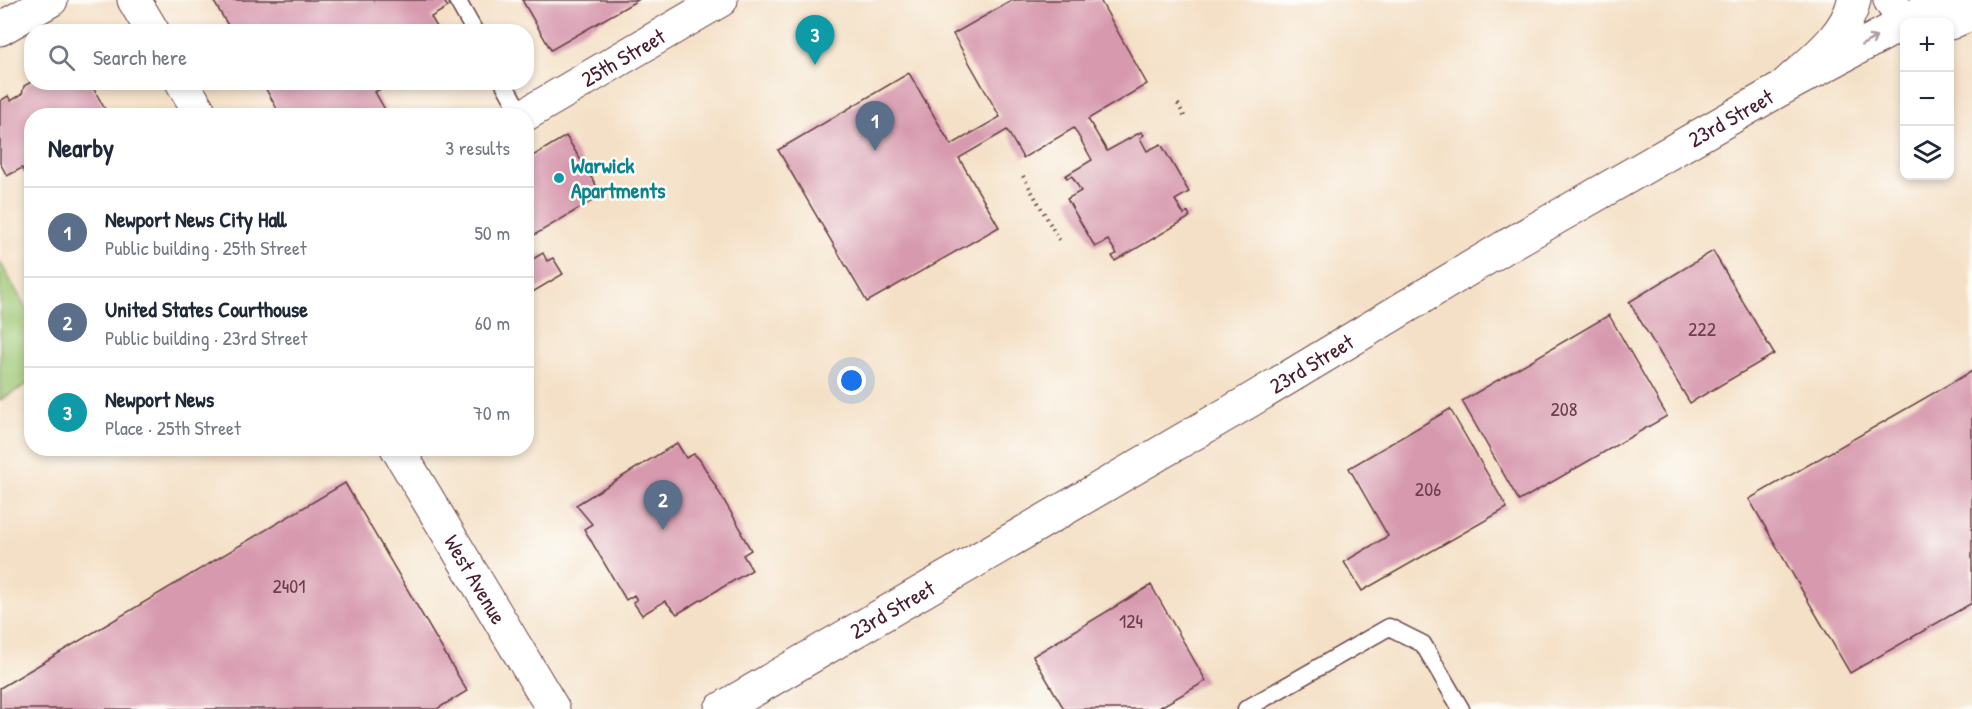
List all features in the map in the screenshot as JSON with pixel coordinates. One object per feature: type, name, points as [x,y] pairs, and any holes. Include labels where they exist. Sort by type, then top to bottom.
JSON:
[{"type":"street","points":[[0,29],[51,0]]},
{"type":"street","points":[[134,0],[148,24]]},
{"type":"street","name":"25th Street","points":[[534,109],[721,0]]},
{"type":"street","points":[[1781,89],[1841,31],[1851,15],[1854,0]]},
{"type":"street","points":[[1899,15],[1942,0]]},
{"type":"street","points":[[1954,21],[1972,13]]},
{"type":"street","name":"23rd Street","points":[[722,708],[1236,408],[1505,247],[1781,89],[1899,15]]},
{"type":"street","points":[[187,90],[197,108]]},
{"type":"street","name":"West Avenue","points":[[403,456],[553,709]]},
{"type":"lane","points":[[457,0],[470,24]]},
{"type":"lane","points":[[507,90],[518,108]]},
{"type":"lane","points":[[1246,709],[1389,627],[1423,644],[1461,709]]},
{"type":"path","points":[[1178,104],[1185,118]]},
{"type":"path","points":[[1023,176],[1061,243]]},
{"type":"green space","points":[[0,262],[24,305],[24,386],[0,400]]},
{"type":"building","points":[[218,0],[443,0],[448,7],[431,17],[435,24],[227,24],[214,2]]},
{"type":"building","points":[[522,0],[638,0],[551,50]]},
{"type":"building","points":[[1013,0],[1100,0],[1147,84],[1088,119],[1107,151],[1141,132],[1144,135],[1140,138],[1147,151],[1161,144],[1189,192],[1175,200],[1184,215],[1188,212],[1190,217],[1115,261],[1112,256],[1117,254],[1108,240],[1095,247],[1067,199],[1081,191],[1072,176],[1067,178],[1065,176],[1092,160],[1074,128],[1023,158],[1007,130],[959,158],[999,227],[867,302],[778,150],[909,73],[951,145],[1000,117],[953,34]]},
{"type":"building","points":[[24,86],[24,90],[94,90],[104,108],[24,108],[24,172],[22,168],[7,176],[0,163],[0,101],[8,96],[11,101],[22,94]]},
{"type":"building","points":[[266,90],[378,90],[375,92],[384,108],[277,108]]},
{"type":"building","name":"Warwick Apartments","points":[[566,136],[602,195],[534,235],[534,155]]},
{"type":"building","points":[[1713,251],[1774,354],[1690,403],[1629,302]]},
{"type":"building","points":[[543,253],[547,261],[553,258],[563,274],[534,291],[534,258]]},
{"type":"building","points":[[1609,315],[1667,416],[1519,501],[1462,401]]},
{"type":"building","points":[[1972,371],[1972,603],[1850,673],[1749,499]]},
{"type":"building","points":[[1450,409],[1507,508],[1362,591],[1344,562],[1388,536],[1349,468]]},
{"type":"building","points":[[677,443],[686,458],[694,454],[700,460],[742,531],[751,550],[743,555],[752,570],[677,614],[665,601],[642,615],[633,602],[637,600],[634,595],[626,600],[584,529],[592,524],[576,505]]},
{"type":"building","points":[[345,483],[467,691],[437,709],[0,709],[0,688]]},
{"type":"building","points":[[1151,585],[1206,681],[1157,709],[1064,709],[1033,656]]},
{"type":"place","name":"Newport News","points":[[815,65]]},
{"type":"place","name":"Newport News City Hall","points":[[875,151]]},
{"type":"place","name":"Warwick Apartments","points":[[559,178]]},
{"type":"place","name":"United States Courthouse","points":[[663,530]]}]
